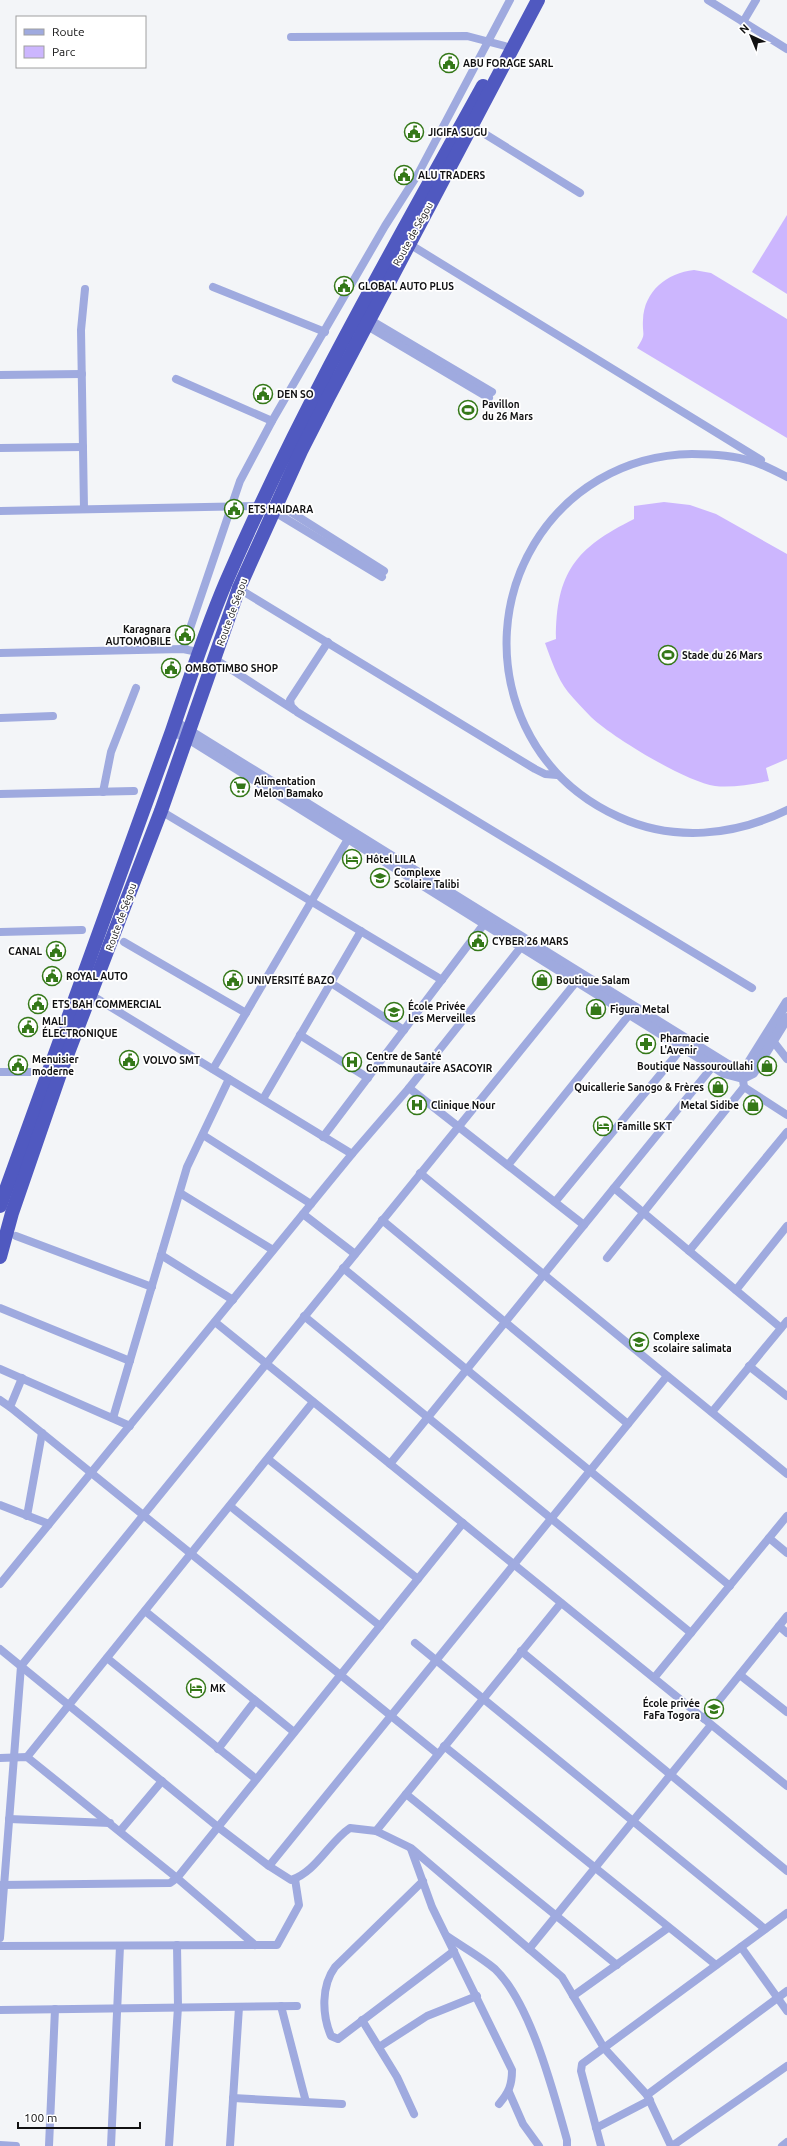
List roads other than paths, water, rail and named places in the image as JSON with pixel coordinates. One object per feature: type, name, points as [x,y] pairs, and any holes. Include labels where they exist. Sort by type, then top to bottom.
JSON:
[{"type":"highway","name":"Route de Ségou","points":[[0,1257],[12,1213],[61,1071],[161,812],[292,438],[361,319],[403,241],[505,46],[527,0]]},
{"type":"highway","name":"Route de Ségou","points":[[403,241],[472,126],[538,0]]},
{"type":"highway","name":"Route de Ségou","points":[[0,1206],[174,726],[198,652],[226,583],[269,505]]},
{"type":"street","points":[[183,649],[240,481],[272,421],[418,174],[510,0]]},
{"type":"street","points":[[708,0],[787,49]]},
{"type":"street","points":[[743,22],[756,0]]},
{"type":"street","points":[[290,37],[467,36],[505,46]]},
{"type":"street","points":[[472,126],[580,192]]},
{"type":"street","points":[[403,241],[786,476]]},
{"type":"street","points":[[213,287],[325,332]]},
{"type":"street","points":[[84,509],[81,330],[85,289]]},
{"type":"street","points":[[361,319],[491,395]]},
{"type":"street","points":[[0,375],[82,374]]},
{"type":"street","points":[[176,379],[272,421]]},
{"type":"street","points":[[0,448],[83,447]]},
{"type":"street","points":[[786,476],[750,460],[727,456],[673,454],[646,460],[621,469],[598,481],[578,495],[547,525],[523,565],[512,596],[506,639],[506,659],[516,706],[529,734],[544,759],[556,775],[585,798],[610,813],[630,822],[661,831],[682,834],[728,830],[762,822],[787,810]]},
{"type":"street","points":[[0,511],[269,505],[383,574]]},
{"type":"street","points":[[226,583],[239,588],[535,769],[544,774],[556,775]]},
{"type":"street","points":[[297,712],[291,706],[290,700],[328,642]]},
{"type":"street","points":[[0,653],[183,649],[198,652]]},
{"type":"street","points":[[215,659],[297,712],[752,988]]},
{"type":"street","points":[[103,792],[111,752],[136,688]]},
{"type":"street","points":[[0,718],[53,716]]},
{"type":"street","points":[[174,726],[728,1065],[787,1115]]},
{"type":"street","points":[[189,734],[348,839],[724,1073],[743,1078],[753,1072],[787,1018]]},
{"type":"street","points":[[0,794],[134,791]]},
{"type":"street","points":[[161,812],[442,980]]},
{"type":"street","points":[[213,1069],[348,839]]},
{"type":"street","points":[[324,1136],[484,924]]},
{"type":"street","points":[[0,932],[82,930]]},
{"type":"street","points":[[263,1100],[361,932]]},
{"type":"street","points":[[124,942],[246,1013]]},
{"type":"street","points":[[0,1584],[352,1154],[409,1088],[521,947]]},
{"type":"street","points":[[0,1938],[2,1885],[9,1819],[21,1666],[576,982]]},
{"type":"street","points":[[331,983],[404,1030]]},
{"type":"street","points":[[91,995],[352,1154]]},
{"type":"street","points":[[607,1258],[643,1213],[743,1078],[747,1066],[787,1002]]},
{"type":"street","points":[[508,1165],[629,1015]]},
{"type":"street","points":[[300,1035],[368,1078]]},
{"type":"street","points":[[773,1041],[787,1060]]},
{"type":"street","points":[[556,1202],[682,1048]]},
{"type":"street","points":[[390,1464],[713,1066]]},
{"type":"street","points":[[0,1072],[48,1072]]},
{"type":"street","points":[[113,1418],[188,1167],[229,1079]]},
{"type":"street","points":[[409,1088],[584,1225]]},
{"type":"street","points":[[689,1251],[787,1132]]},
{"type":"street","points":[[203,1135],[311,1204]]},
{"type":"street","points":[[420,1173],[787,1474]]},
{"type":"street","points":[[614,1188],[781,1328]]},
{"type":"street","points":[[180,1193],[274,1250]]},
{"type":"street","points":[[303,1214],[355,1254]]},
{"type":"street","points":[[382,1220],[628,1424]]},
{"type":"street","points":[[736,1290],[787,1226]]},
{"type":"street","points":[[16,1236],[152,1287]]},
{"type":"street","points":[[161,1255],[233,1300]]},
{"type":"street","points":[[344,1268],[730,1586]]},
{"type":"street","points":[[0,1308],[130,1361]]},
{"type":"street","points":[[304,1316],[691,1633]]},
{"type":"street","points":[[712,1412],[787,1321]]},
{"type":"street","points":[[215,1322],[787,1786]]},
{"type":"street","points":[[750,1366],[787,1396]]},
{"type":"street","points":[[0,1369],[130,1426]]},
{"type":"street","points":[[269,1866],[667,1376]]},
{"type":"street","points":[[10,1407],[22,1378]]},
{"type":"street","points":[[0,1400],[438,1754]]},
{"type":"street","points":[[27,1757],[314,1402]]},
{"type":"street","points":[[27,1516],[42,1433]]},
{"type":"street","points":[[268,1459],[418,1579]]},
{"type":"street","points":[[0,1505],[49,1524]]},
{"type":"street","points":[[230,1506],[380,1626]]},
{"type":"street","points":[[654,1678],[787,1516]]},
{"type":"street","points":[[2,1885],[170,1883],[177,1878],[463,1524]]},
{"type":"street","points":[[769,1538],[787,1552]]},
{"type":"street","points":[[376,1832],[561,1603]]},
{"type":"street","points":[[145,1610],[294,1732]]},
{"type":"street","points":[[704,1719],[787,1616]]},
{"type":"street","points":[[779,1626],[787,1633]]},
{"type":"street","points":[[415,1643],[765,1929]]},
{"type":"street","points":[[0,1649],[218,1827],[269,1866],[291,1880],[301,1877],[340,1835],[350,1828],[376,1832],[411,1848],[562,1977],[604,2048],[649,2098],[672,2146],[787,2066]]},
{"type":"street","points":[[521,1651],[787,1871]]},
{"type":"street","points":[[107,1658],[256,1779]]},
{"type":"street","points":[[740,1675],[787,1712]]},
{"type":"street","points":[[218,1749],[255,1701]]},
{"type":"street","points":[[529,1948],[711,1725]]},
{"type":"street","points":[[444,1746],[668,1928],[716,1965]]},
{"type":"street","points":[[0,1758],[27,1757],[120,1831],[255,1945]]},
{"type":"street","points":[[120,1831],[162,1781]]},
{"type":"street","points":[[406,1794],[617,1965]]},
{"type":"street","points":[[9,1819],[110,1824]]},
{"type":"street","points":[[411,1848],[432,1907],[512,2070],[512,2082],[509,2092],[499,2104]]},
{"type":"street","points":[[0,1946],[277,1945],[299,1905],[295,1879]]},
{"type":"street","points":[[423,1881],[335,1967],[328,1976],[325,1986],[325,2008],[326,2025],[331,2036],[338,2039],[454,1951]]},
{"type":"street","points":[[601,2146],[580,2068],[582,2064],[787,1913]]},
{"type":"street","points":[[573,1996],[668,1928]]},
{"type":"street","points":[[447,1936],[495,1970],[521,2004],[548,2074],[567,2140],[567,2146]]},
{"type":"street","points":[[169,2146],[178,2007],[177,1945]]},
{"type":"street","points":[[111,2146],[120,1946]]},
{"type":"street","points":[[741,1947],[787,2011]]},
{"type":"street","points":[[596,2128],[649,2098],[787,1991]]},
{"type":"street","points":[[379,2047],[427,2016],[477,1996]]},
{"type":"street","points":[[281,2006],[306,2102]]},
{"type":"street","points":[[0,2010],[297,2006]]},
{"type":"street","points":[[230,2146],[239,2007]]},
{"type":"street","points":[[49,2146],[54,2009]]},
{"type":"street","points":[[362,2020],[397,2077],[414,2114]]},
{"type":"street","points":[[509,2092],[522,2124],[539,2146]]},
{"type":"street","points":[[233,2098],[342,2104]]},
{"type":"street","points":[[782,2146],[787,2142]]},
{"type":"street","points":[[0,2145],[16,2146]]},
{"type":"place","name":"ABU FORAGE SARL","points":[[449,63]]},
{"type":"place","name":"JIGIFA SUGU","points":[[414,132]]},
{"type":"place","name":"ALU TRADERS","points":[[404,175]]},
{"type":"place","name":"GLOBAL AUTO PLUS","points":[[344,286]]},
{"type":"place","name":"DEN SO","points":[[263,394]]},
{"type":"place","name":"Pavillon du 26 Mars","points":[[468,410]]},
{"type":"place","name":"ETS HAIDARA","points":[[234,509]]},
{"type":"place","name":"Karagnara AUTOMOBILE","points":[[185,635]]},
{"type":"place","name":"Stade du 26 Mars","points":[[668,655]]},
{"type":"place","name":"OMBOTIMBO SHOP","points":[[171,668]]},
{"type":"place","name":"Alimentation Melon Bamako","points":[[240,787]]},
{"type":"place","name":"Hôtel LILA","points":[[352,859]]},
{"type":"place","name":"Complexe Scolaire Talibi","points":[[380,878]]},
{"type":"place","name":"CYBER 26 MARS","points":[[478,941]]},
{"type":"place","name":"CANAL","points":[[56,951]]},
{"type":"place","name":"ROYAL AUTO","points":[[52,976]]},
{"type":"place","name":"UNIVERSITÉ BAZO","points":[[233,980]]},
{"type":"place","name":"Boutique Salam","points":[[542,980]]},
{"type":"place","name":"ETS BAH COMMERCIAL","points":[[38,1004]]},
{"type":"place","name":"Figura Metal","points":[[596,1009]]},
{"type":"place","name":"École Privée Les Merveilles","points":[[394,1012]]},
{"type":"place","name":"MALI ÉLECTRONIQUE","points":[[28,1027]]},
{"type":"place","name":"Pharmacie L'Avenir","points":[[646,1044]]},
{"type":"place","name":"VOLVO SMT","points":[[129,1060]]},
{"type":"place","name":"Centre de Santé Communautaire ASACOYIR","points":[[352,1062]]},
{"type":"place","name":"Menuisier moderne","points":[[18,1065]]},
{"type":"place","name":"Boutique Nassouroullahi","points":[[767,1066]]},
{"type":"place","name":"Quicallerie Sanogo & Frères","points":[[718,1087]]},
{"type":"place","name":"Clinique Nour","points":[[417,1105]]},
{"type":"place","name":"Metal Sidibe","points":[[753,1105]]},
{"type":"place","name":"Famille SKT","points":[[603,1126]]},
{"type":"place","name":"Complexe scolaire salimata","points":[[639,1342]]},
{"type":"place","name":"MK","points":[[196,1688]]},
{"type":"place","name":"École privée FaFa Togora","points":[[714,1709]]}]
